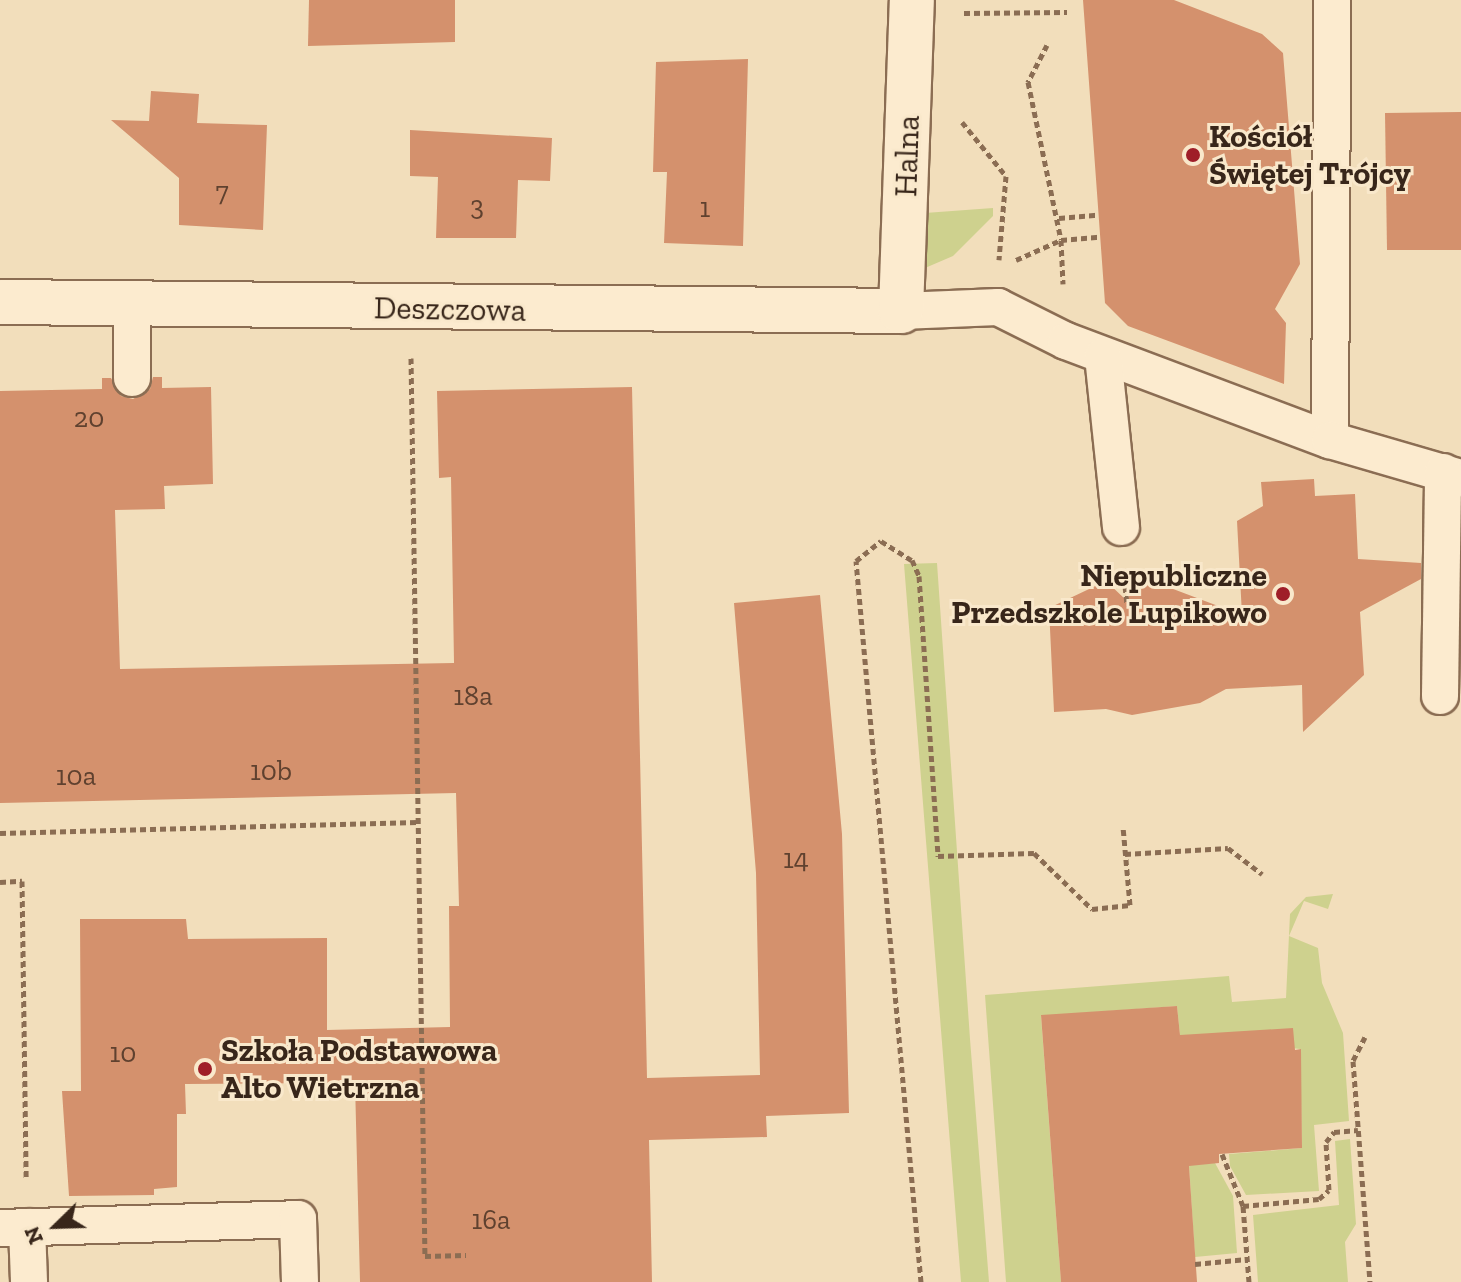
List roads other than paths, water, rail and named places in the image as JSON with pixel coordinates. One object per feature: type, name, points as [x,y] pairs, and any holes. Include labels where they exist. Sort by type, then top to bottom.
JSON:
[{"type":"street","name":"Halna","points":[[901,311],[912,0]]},
{"type":"street","name":"Deszczowa","points":[[0,302],[410,309],[901,311]]},
{"type":"lane","points":[[1330,440],[1332,0]]},
{"type":"lane","points":[[132,305],[132,378]]},
{"type":"lane","points":[[901,311],[998,307],[1103,356],[1330,440],[1452,475],[1440,696]]},
{"type":"lane","points":[[1103,356],[1121,527]]},
{"type":"lane","points":[[29,1282],[14,1227],[298,1219],[300,1282]]},
{"type":"place","name":"Kościół Świętej Trójcy","points":[[1193,155]]},
{"type":"place","name":"Niepubliczne Przedszkole Lupikowo","points":[[1283,594]]},
{"type":"place","name":"Szkoła Podstawowa Alto Wietrzna","points":[[205,1069]]}]
